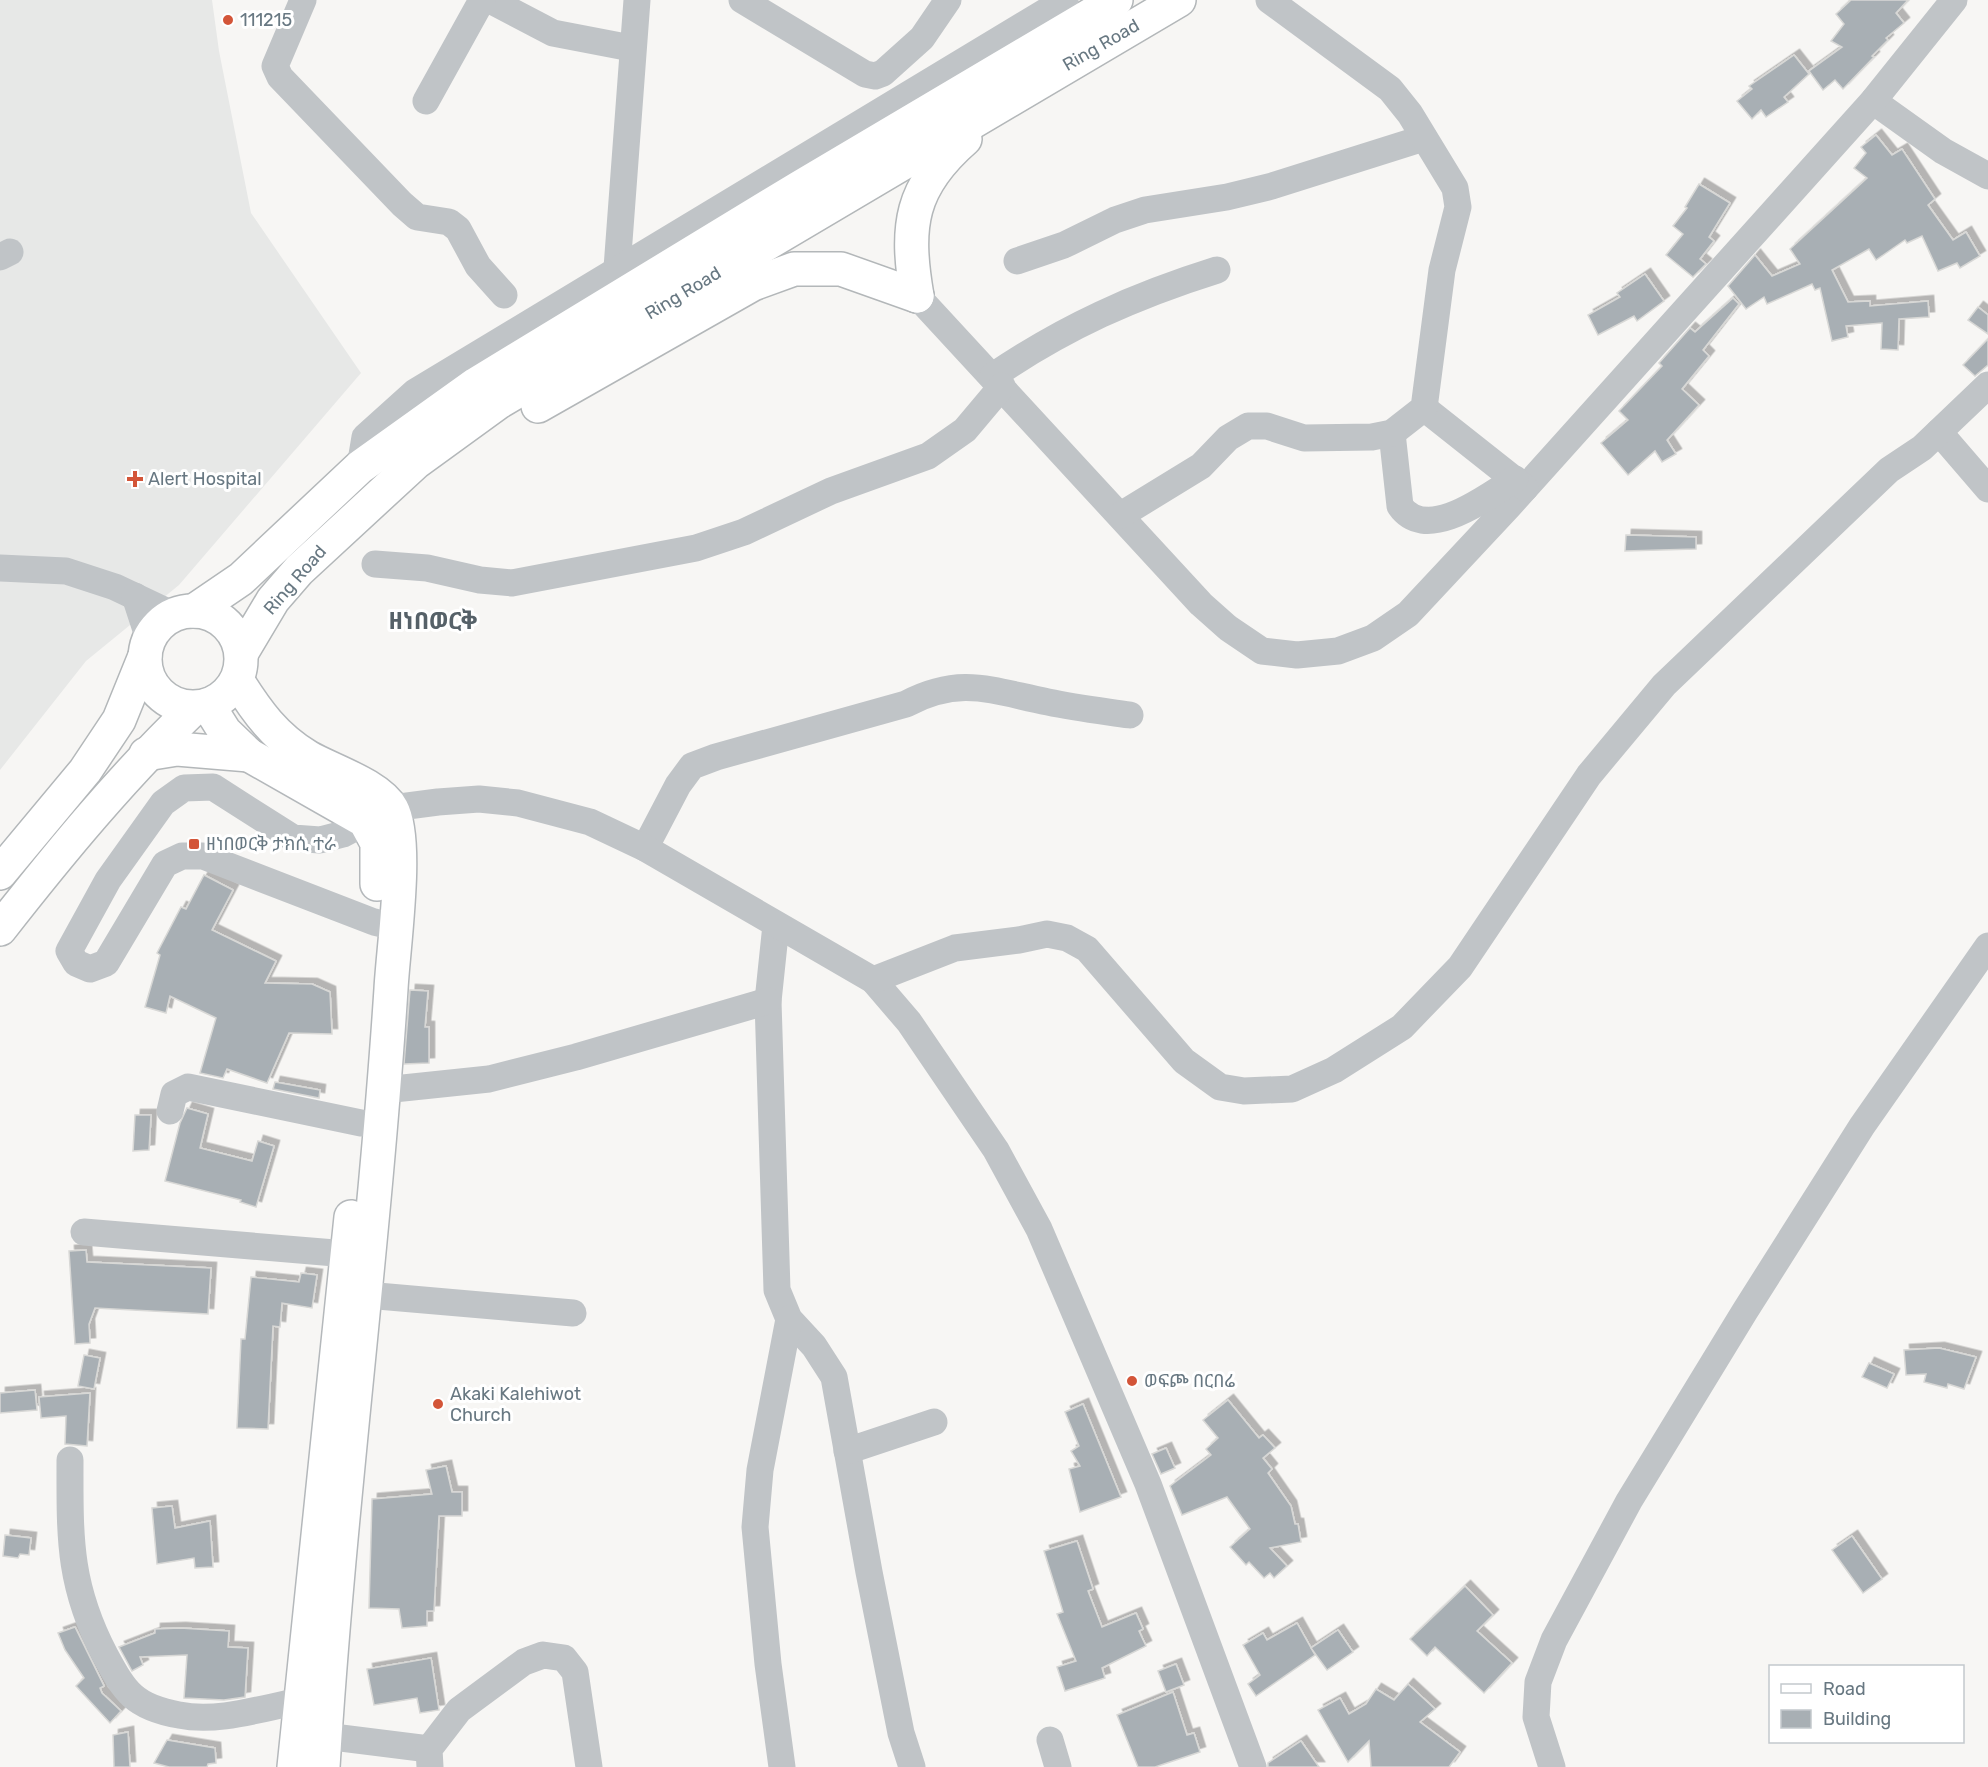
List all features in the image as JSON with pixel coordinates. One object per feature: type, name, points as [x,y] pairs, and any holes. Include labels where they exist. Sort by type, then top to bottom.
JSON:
[{"type":"main road","name":"Ring Road","points":[[184,613],[242,579],[360,467],[486,378],[1116,0]]},
{"type":"main road","name":"Ring Road","points":[[239,666],[273,600],[299,570],[364,507],[415,463],[499,402],[1018,93],[1179,0]]},
{"type":"main road","points":[[364,507],[405,495],[518,417],[753,284],[794,269],[841,269],[917,296],[911,261],[910,225],[917,203],[934,171],[947,154],[1018,93]]},
{"type":"main road","points":[[0,873],[85,771],[119,720],[147,647],[159,625],[184,613],[211,614],[225,623],[236,635],[239,666],[257,713],[276,734],[308,757],[380,796],[378,815]]},
{"type":"main road","points":[[147,647],[146,672],[153,686],[164,698],[178,705],[201,706],[249,755],[378,815],[398,832],[399,882],[385,925],[361,1123],[294,1767]]},
{"type":"main road","points":[[0,929],[65,844],[146,754],[201,706],[225,695],[239,666]]},
{"type":"main road","points":[[146,754],[177,749],[249,755]]},
{"type":"main road","points":[[324,1751],[347,1465],[366,1295],[384,1090],[385,925]]},
{"type":"street","points":[[303,0],[275,66],[280,77],[417,217],[449,222],[458,229],[478,266],[504,294]]},
{"type":"street","points":[[426,100],[482,0]]},
{"type":"street","points":[[490,0],[553,33],[631,48]]},
{"type":"street","points":[[617,268],[631,48],[637,0]]},
{"type":"street","points":[[742,0],[865,74],[875,76],[883,73],[922,38],[948,0]]},
{"type":"street","points":[[360,467],[365,437],[415,392],[617,268],[1065,0]]},
{"type":"street","points":[[1121,515],[1201,466],[1228,438],[1248,426],[1267,426],[1304,438],[1372,437],[1392,433],[1424,408],[1441,281],[1458,207],[1455,188],[1390,89],[1269,0]]},
{"type":"street","points":[[917,296],[1202,604],[1228,628],[1262,651],[1297,655],[1338,651],[1373,638],[1408,614],[1520,484],[1873,101],[1954,0]]},
{"type":"street","points":[[1873,101],[1943,151],[1988,176]]},
{"type":"street","points":[[1017,261],[1054,249],[1114,220],[1145,210],[1227,197],[1272,186],[1424,138]]},
{"type":"street","points":[[375,564],[427,568],[480,580],[512,583],[555,577],[622,561],[657,558],[744,532],[831,491],[928,456],[965,430],[998,381],[1045,342],[1152,290],[1217,270]]},
{"type":"street","points":[[873,980],[955,948],[1047,934],[1067,938],[1087,949],[1184,1061],[1220,1088],[1244,1091],[1292,1089],[1334,1070],[1402,1027],[1460,968],[1589,775],[1664,686],[1889,470],[1922,448],[1988,385]]},
{"type":"street","points":[[1424,408],[1520,484]]},
{"type":"street","points":[[1939,432],[1988,489]]},
{"type":"street","points":[[1392,433],[1400,506],[1406,516],[1421,522],[1448,516],[1520,484]]},
{"type":"street","points":[[0,568],[66,571],[184,613]]},
{"type":"street","points":[[135,596],[147,647]]},
{"type":"street","points":[[645,848],[678,785],[692,766],[716,757],[906,704],[929,692],[974,686],[1131,715]]},
{"type":"street","points":[[385,925],[230,865],[203,856],[182,856],[165,864],[106,963],[90,969],[76,963],[69,951],[108,880],[163,803],[184,788],[213,787],[293,838],[320,840],[343,834],[378,815],[438,801],[479,799],[518,803],[591,822],[645,848],[873,980],[909,1022],[996,1150],[1039,1229],[1148,1484],[1253,1767]]},
{"type":"street","points":[[776,925],[768,1001],[777,1290],[789,1318],[814,1346],[834,1377],[898,1721],[912,1767]]},
{"type":"street","points":[[1552,1767],[1536,1717],[1538,1682],[1554,1641],[1629,1501],[1744,1311],[1862,1126],[1980,968],[1988,946]]},
{"type":"street","points":[[384,1090],[489,1079],[576,1057],[768,1001]]},
{"type":"street","points":[[170,1111],[174,1094],[188,1087],[361,1123]]},
{"type":"street","points":[[84,1232],[347,1254]]},
{"type":"street","points":[[366,1295],[573,1313]]},
{"type":"street","points":[[782,1767],[768,1664],[755,1527],[759,1470],[789,1318]]},
{"type":"street","points":[[847,1451],[934,1422]]},
{"type":"street","points":[[70,1460],[70,1535],[78,1591],[88,1623],[124,1689],[144,1704],[179,1715],[222,1716],[300,1701]]},
{"type":"street","points":[[324,1751],[430,1758],[459,1710],[524,1662],[543,1655],[564,1658],[575,1672],[589,1767]]},
{"type":"street","points":[[1050,1740],[1058,1767]]},
{"type":"shaded area","name":"Alert Hospital","points":[[0,0],[212,0],[219,51],[251,213],[361,373],[179,585],[86,661],[0,770]]},
{"type":"building","points":[[1851,0],[1908,0],[1896,13],[1904,23],[1886,38],[1888,40],[1872,56],[1874,57],[1843,89],[1835,80],[1823,90],[1809,71],[1842,47],[1831,41],[1844,24],[1836,14]]},
{"type":"building","points":[[1794,55],[1809,74],[1784,97],[1788,102],[1766,117],[1761,110],[1752,119],[1737,101],[1752,89],[1749,86]]},
{"type":"building","points":[[1876,135],[1892,155],[1902,149],[1935,199],[1928,205],[1953,240],[1966,232],[1980,256],[1960,268],[1957,263],[1938,271],[1922,236],[1907,243],[1905,240],[1876,260],[1869,249],[1832,270],[1848,302],[1870,301],[1870,306],[1928,301],[1929,317],[1899,319],[1898,350],[1881,349],[1882,323],[1846,326],[1848,337],[1832,341],[1820,288],[1815,290],[1812,284],[1767,304],[1764,297],[1746,309],[1728,286],[1755,255],[1772,276],[1800,264],[1790,249],[1867,178],[1854,168],[1866,153],[1861,147]]},
{"type":"building","points":[[1699,184],[1730,203],[1709,237],[1714,241],[1700,259],[1706,264],[1693,277],[1666,255],[1683,234],[1673,226],[1687,208],[1685,207]]},
{"type":"building","points":[[1645,274],[1664,301],[1637,321],[1634,316],[1598,335],[1588,315],[1620,297],[1617,293]]},
{"type":"building","points":[[1733,298],[1739,304],[1703,350],[1709,356],[1682,389],[1699,405],[1667,440],[1676,454],[1662,462],[1655,451],[1628,475],[1601,443],[1628,420],[1619,411],[1662,366],[1659,363],[1690,328],[1695,332]]},
{"type":"building","points":[[1978,307],[1988,315],[1988,334],[1968,320]]},
{"type":"building","points":[[1988,339],[1988,365],[1975,376],[1963,365]]},
{"type":"building","points":[[1626,535],[1696,537],[1696,549],[1625,551]]},
{"type":"building","points":[[204,875],[233,890],[212,930],[276,961],[265,983],[312,984],[330,992],[332,1034],[289,1033],[267,1083],[227,1069],[223,1078],[200,1073],[216,1018],[170,996],[166,1013],[145,1007],[160,955],[157,953],[181,907],[186,909]]},
{"type":"building","points":[[410,990],[428,991],[425,1027],[429,1027],[429,1063],[404,1064]]},
{"type":"building","points":[[275,1082],[320,1090],[319,1098],[273,1089]]},
{"type":"building","points":[[187,1108],[208,1114],[200,1148],[252,1161],[258,1141],[274,1146],[256,1207],[240,1202],[241,1200],[165,1181],[180,1123]]},
{"type":"building","points":[[135,1115],[151,1115],[149,1150],[133,1151]]},
{"type":"building","points":[[86,1250],[87,1262],[211,1268],[208,1314],[95,1308],[89,1324],[90,1343],[75,1344],[69,1251]]},
{"type":"building","points":[[301,1273],[317,1275],[312,1308],[282,1303],[280,1327],[273,1326],[268,1429],[237,1428],[241,1339],[245,1339],[251,1277],[299,1282]]},
{"type":"building","points":[[1939,1348],[1976,1357],[1964,1389],[1948,1384],[1947,1388],[1924,1382],[1926,1374],[1906,1375],[1904,1350]]},
{"type":"building","points":[[84,1355],[100,1358],[94,1389],[78,1386]]},
{"type":"building","points":[[1869,1363],[1894,1374],[1887,1388],[1862,1377]]},
{"type":"building","points":[[35,1390],[37,1410],[0,1413],[0,1393]]},
{"type":"building","points":[[90,1393],[87,1446],[65,1444],[66,1416],[41,1418],[39,1397]]},
{"type":"building","points":[[1228,1400],[1259,1438],[1263,1435],[1275,1448],[1263,1458],[1272,1469],[1268,1473],[1291,1506],[1295,1524],[1298,1524],[1301,1542],[1270,1548],[1287,1566],[1274,1578],[1270,1573],[1264,1578],[1249,1562],[1246,1565],[1230,1547],[1250,1529],[1227,1497],[1182,1515],[1170,1486],[1211,1455],[1206,1449],[1218,1438],[1203,1420]]},
{"type":"building","points":[[1083,1404],[1121,1497],[1080,1512],[1069,1469],[1080,1466],[1071,1451],[1079,1446],[1065,1412]]},
{"type":"building","points":[[1166,1448],[1175,1468],[1161,1474],[1152,1454]]},
{"type":"building","points":[[446,1466],[452,1492],[462,1492],[462,1516],[439,1516],[434,1611],[427,1611],[427,1626],[402,1628],[399,1609],[369,1608],[372,1499],[432,1494],[426,1470]]},
{"type":"building","points":[[172,1506],[175,1528],[210,1521],[213,1567],[195,1568],[194,1558],[157,1564],[152,1508]]},
{"type":"building","points":[[5,1535],[31,1538],[29,1555],[20,1554],[18,1558],[3,1556]]},
{"type":"building","points":[[1852,1536],[1882,1579],[1863,1593],[1832,1550]]},
{"type":"building","points":[[1077,1541],[1093,1589],[1088,1591],[1102,1627],[1136,1613],[1143,1629],[1139,1631],[1146,1646],[1102,1668],[1105,1678],[1065,1691],[1057,1667],[1076,1661],[1057,1614],[1063,1612],[1044,1551]]},
{"type":"building","points":[[1465,1586],[1493,1615],[1477,1631],[1512,1663],[1484,1693],[1435,1647],[1427,1656],[1410,1639]]},
{"type":"building","points":[[1297,1623],[1315,1655],[1256,1696],[1248,1684],[1260,1675],[1243,1645],[1263,1633],[1267,1640]]},
{"type":"building","points":[[75,1627],[104,1686],[100,1688],[102,1693],[121,1711],[110,1723],[76,1686],[84,1678],[65,1650],[58,1633]]},
{"type":"building","points":[[155,1629],[229,1631],[228,1647],[248,1648],[245,1697],[224,1700],[184,1698],[187,1655],[140,1657],[143,1665],[132,1671],[119,1647],[155,1633]]},
{"type":"building","points":[[1338,1630],[1353,1652],[1327,1670],[1311,1648]]},
{"type":"building","points":[[431,1658],[439,1710],[420,1713],[417,1698],[374,1705],[367,1669]]},
{"type":"building","points":[[1176,1664],[1184,1685],[1166,1692],[1158,1671]]},
{"type":"building","points":[[1408,1684],[1435,1709],[1420,1722],[1460,1752],[1449,1767],[1371,1767],[1369,1741],[1348,1762],[1318,1710],[1340,1698],[1349,1714],[1366,1704],[1376,1689],[1394,1700]]},
{"type":"building","points":[[1173,1692],[1187,1735],[1194,1733],[1200,1752],[1155,1767],[1138,1767],[1117,1715]]},
{"type":"building","points":[[128,1732],[130,1767],[114,1767],[113,1735]]},
{"type":"building","points":[[167,1740],[215,1748],[216,1763],[208,1764],[207,1767],[169,1767],[154,1763]]},
{"type":"building","points":[[1301,1741],[1319,1767],[1268,1767],[1268,1763]]},
{"type":"place","name":"111215","points":[[228,20]]},
{"type":"place","name":"Alert Hospital","points":[[135,479]]},
{"type":"place","name":"ዘነበወርቅ ታክሲ ተራ","points":[[194,844]]},
{"type":"place","name":"ወፍጮ በርበሬ","points":[[1132,1381]]},
{"type":"place","name":"Akaki Kalehiwot Church","points":[[438,1404]]},
{"type":"district","name":"ዘነበወርቅ","points":[[433,621]]}]
